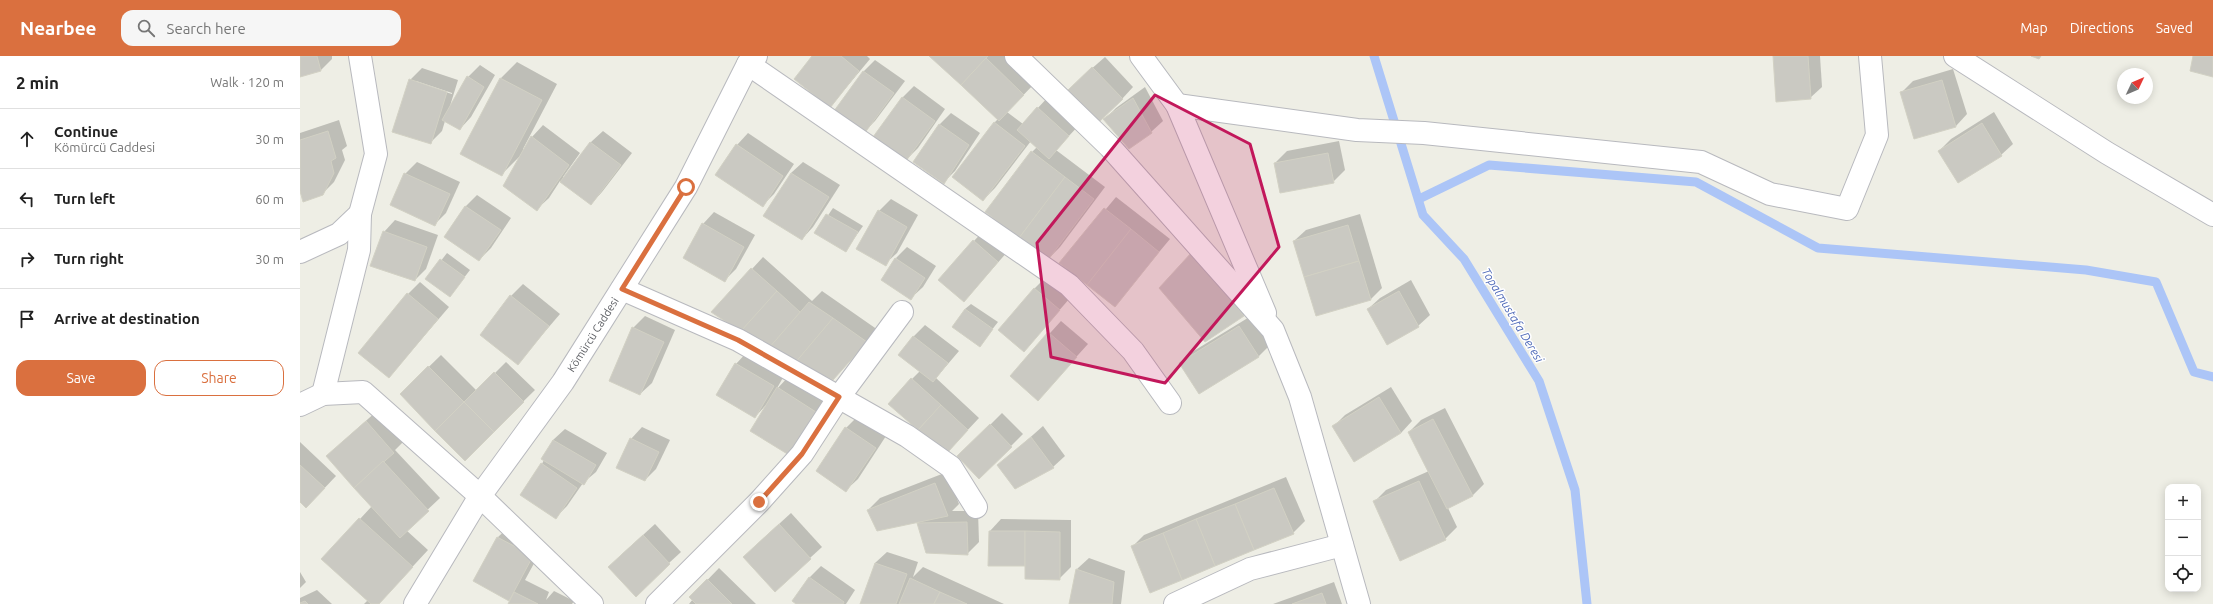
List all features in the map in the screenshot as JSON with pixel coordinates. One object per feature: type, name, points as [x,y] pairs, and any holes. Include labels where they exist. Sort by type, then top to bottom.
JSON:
[{"type":"street","points":[[323,394],[358,250],[360,214],[376,154],[360,56]]},
{"type":"street","points":[[1016,56],[1110,147],[1272,330]]},
{"type":"street","points":[[1141,56],[1177,105],[1300,397],[1359,604]]},
{"type":"street","points":[[1177,105],[1357,130],[1424,134],[1701,162],[1770,194],[1847,209],[1877,135],[1870,56]]},
{"type":"street","points":[[1955,56],[2107,153],[2213,215]]},
{"type":"street","points":[[752,60],[1069,285],[1133,351],[1170,403]]},
{"type":"street","name":"Kömürcü Caddesi","points":[[415,604],[480,496],[563,382],[686,187],[752,60]]},
{"type":"street","points":[[300,252],[339,234],[360,214]]},
{"type":"street","points":[[622,289],[738,340],[907,436],[952,468],[976,507]]},
{"type":"street","points":[[657,604],[759,502],[802,454],[839,397],[902,312]]},
{"type":"street","points":[[300,405],[323,394],[363,392],[480,496],[592,604]]},
{"type":"street","points":[[1175,604],[1250,569],[1342,545]]},
{"type":"highlighted area","points":[[1155,95],[1250,144],[1279,247],[1165,383],[1051,357],[1037,243]]},
{"type":"building","points":[[300,56],[317,56],[321,71],[300,77]]},
{"type":"building","points":[[812,56],[841,56],[859,71],[830,108],[794,79]]},
{"type":"building","points":[[929,56],[988,56],[961,85]]},
{"type":"building","points":[[1773,56],[1808,56],[1811,99],[1776,102]]},
{"type":"building","points":[[2031,56],[2041,56],[2039,59]]},
{"type":"building","points":[[2193,56],[2213,56],[2213,77],[2190,71]]},
{"type":"building","points":[[986,58],[1024,95],[999,121],[961,85]]},
{"type":"building","points":[[1092,67],[1123,99],[1099,122],[1068,90]]},
{"type":"building","points":[[863,71],[894,93],[864,134],[834,111]]},
{"type":"building","points":[[467,76],[484,87],[460,130],[442,120]]},
{"type":"building","points":[[500,78],[542,100],[502,176],[460,154]]},
{"type":"building","points":[[409,79],[447,92],[431,144],[392,132]]},
{"type":"building","points":[[1942,80],[1956,127],[1914,139],[1900,92]]},
{"type":"building","points":[[902,97],[935,121],[906,161],[873,137]]},
{"type":"building","points":[[1133,98],[1152,133],[1129,149],[1103,119]]},
{"type":"building","points":[[1037,107],[1069,136],[1049,159],[1017,130]]},
{"type":"building","points":[[994,122],[1025,146],[983,201],[952,177]]},
{"type":"building","points":[[1982,123],[2002,156],[1958,183],[1938,151]]},
{"type":"building","points":[[939,124],[969,145],[944,184],[913,162]]},
{"type":"building","points":[[328,131],[336,158],[331,161],[334,173],[323,195],[303,202],[300,191],[300,140]]},
{"type":"building","points":[[531,136],[569,165],[537,211],[503,186]]},
{"type":"building","points":[[590,142],[621,165],[591,205],[560,182]]},
{"type":"building","points":[[736,144],[783,176],[763,207],[715,175]]},
{"type":"building","points":[[1031,151],[1065,177],[1019,238],[985,212]]},
{"type":"building","points":[[1328,153],[1334,183],[1280,193],[1274,163]]},
{"type":"building","points":[[404,173],[450,194],[435,226],[390,205]]},
{"type":"building","points":[[791,173],[829,197],[802,240],[763,216]]},
{"type":"building","points":[[1065,177],[1094,199],[1048,260],[1019,238]]},
{"type":"building","points":[[465,206],[501,230],[479,261],[444,237]]},
{"type":"building","points":[[1104,208],[1131,229],[1087,285],[1059,263]]},
{"type":"building","points":[[878,210],[907,227],[886,266],[856,249]]},
{"type":"building","points":[[826,214],[858,232],[846,252],[814,233]]},
{"type":"building","points":[[702,223],[744,247],[725,282],[683,258]]},
{"type":"building","points":[[1348,225],[1359,261],[1304,277],[1293,241]]},
{"type":"building","points":[[1131,229],[1159,252],[1115,307],[1087,285]]},
{"type":"building","points":[[383,231],[427,247],[415,281],[370,266]]},
{"type":"building","points":[[973,240],[998,262],[964,302],[938,280]]},
{"type":"building","points":[[1192,252],[1244,316],[1205,342],[1159,288]]},
{"type":"building","points":[[895,258],[925,278],[911,300],[881,280]]},
{"type":"building","points":[[440,259],[465,277],[450,297],[425,279]]},
{"type":"building","points":[[1359,261],[1371,300],[1316,316],[1304,277]]},
{"type":"building","points":[[751,268],[777,291],[741,332],[711,312]]},
{"type":"building","points":[[1034,288],[1060,310],[1024,352],[998,330]]},
{"type":"building","points":[[777,291],[800,312],[769,348],[741,331]]},
{"type":"building","points":[[1399,291],[1419,327],[1387,345],[1367,309]]},
{"type":"building","points":[[407,293],[438,319],[389,378],[358,353]]},
{"type":"building","points":[[510,295],[549,326],[518,365],[480,335]]},
{"type":"building","points":[[809,302],[833,318],[795,363],[769,348]]},
{"type":"building","points":[[965,309],[993,329],[980,347],[952,327]]},
{"type":"building","points":[[833,318],[867,342],[833,380],[795,363]]},
{"type":"building","points":[[1239,326],[1259,357],[1199,394],[1179,363]]},
{"type":"building","points":[[632,327],[664,342],[640,395],[609,381]]},
{"type":"building","points":[[1048,332],[1077,357],[1038,401],[1010,376]]},
{"type":"building","points":[[913,336],[948,363],[933,382],[898,355]]},
{"type":"building","points":[[735,363],[774,386],[755,418],[716,395]]},
{"type":"building","points":[[428,366],[464,402],[435,431],[400,394]]},
{"type":"building","points":[[494,372],[524,402],[494,432],[464,402]]},
{"type":"building","points":[[911,378],[941,405],[918,430],[888,404]]},
{"type":"building","points":[[777,387],[816,412],[789,455],[750,431]]},
{"type":"building","points":[[1379,397],[1401,433],[1354,462],[1332,426]]},
{"type":"building","points":[[464,402],[494,432],[465,461],[435,431]]},
{"type":"building","points":[[941,405],[968,430],[948,452],[918,430]]},
{"type":"building","points":[[1433,419],[1473,496],[1447,509],[1408,432]]},
{"type":"building","points":[[366,421],[394,453],[354,488],[326,456]]},
{"type":"building","points":[[990,424],[1012,447],[979,479],[957,456]]},
{"type":"building","points":[[845,427],[876,448],[846,492],[816,471]]},
{"type":"building","points":[[1031,437],[1054,468],[1015,489],[997,465]]},
{"type":"building","points":[[630,438],[659,452],[645,481],[616,468]]},
{"type":"building","points":[[553,440],[596,465],[584,485],[541,459]]},
{"type":"building","points":[[383,461],[429,511],[400,538],[354,488]]},
{"type":"building","points":[[541,463],[577,488],[556,519],[520,495]]},
{"type":"building","points":[[300,465],[325,488],[306,508],[300,502]]},
{"type":"building","points":[[1419,481],[1446,540],[1400,561],[1373,501]]},
{"type":"building","points":[[935,483],[948,516],[877,531],[867,510]]},
{"type":"building","points":[[1274,488],[1294,534],[1254,550],[1235,504]]},
{"type":"building","points":[[1235,504],[1254,550],[1215,566],[1196,519]]},
{"type":"building","points":[[359,518],[413,567],[379,604],[371,604],[321,559]]},
{"type":"building","points":[[1196,519],[1215,566],[1182,580],[1163,533]]},
{"type":"building","points":[[967,522],[968,555],[926,553],[917,523]]},
{"type":"building","points":[[779,524],[811,559],[775,592],[743,557]]},
{"type":"building","points":[[989,531],[1025,531],[1025,566],[988,566]]},
{"type":"building","points":[[1025,531],[1060,532],[1060,580],[1025,579]]},
{"type":"building","points":[[1163,533],[1182,580],[1150,593],[1131,546]]},
{"type":"building","points":[[643,535],[670,564],[636,597],[608,567]]},
{"type":"building","points":[[497,537],[533,556],[509,601],[473,581]]},
{"type":"building","points":[[875,563],[907,574],[896,604],[860,604]]},
{"type":"building","points":[[1076,569],[1114,582],[1112,604],[1069,604]]},
{"type":"building","points":[[809,577],[844,602],[843,604],[796,604],[792,601]]},
{"type":"building","points":[[910,578],[940,592],[934,604],[899,604]]},
{"type":"building","points":[[707,579],[732,604],[696,604],[689,597]]},
{"type":"building","points":[[514,592],[538,604],[508,604]]},
{"type":"building","points":[[940,592],[967,604],[934,604]]},
{"type":"building","points":[[1322,593],[1326,604],[1292,604]]},
{"type":"building","points":[[305,601],[308,604],[300,604],[300,603]]},
{"type":"waterway","name":"Topalmustafa Deresi","points":[[1374,56],[1423,215],[1464,259],[1539,381],[1575,490],[1587,604]]},
{"type":"waterway","points":[[1419,199],[1489,165],[1696,182],[1818,248],[2086,270],[2156,282],[2194,372],[2213,377]]},
{"type":"route","points":[[686,187],[622,289],[738,340],[839,397],[802,454],[759,502]]}]
